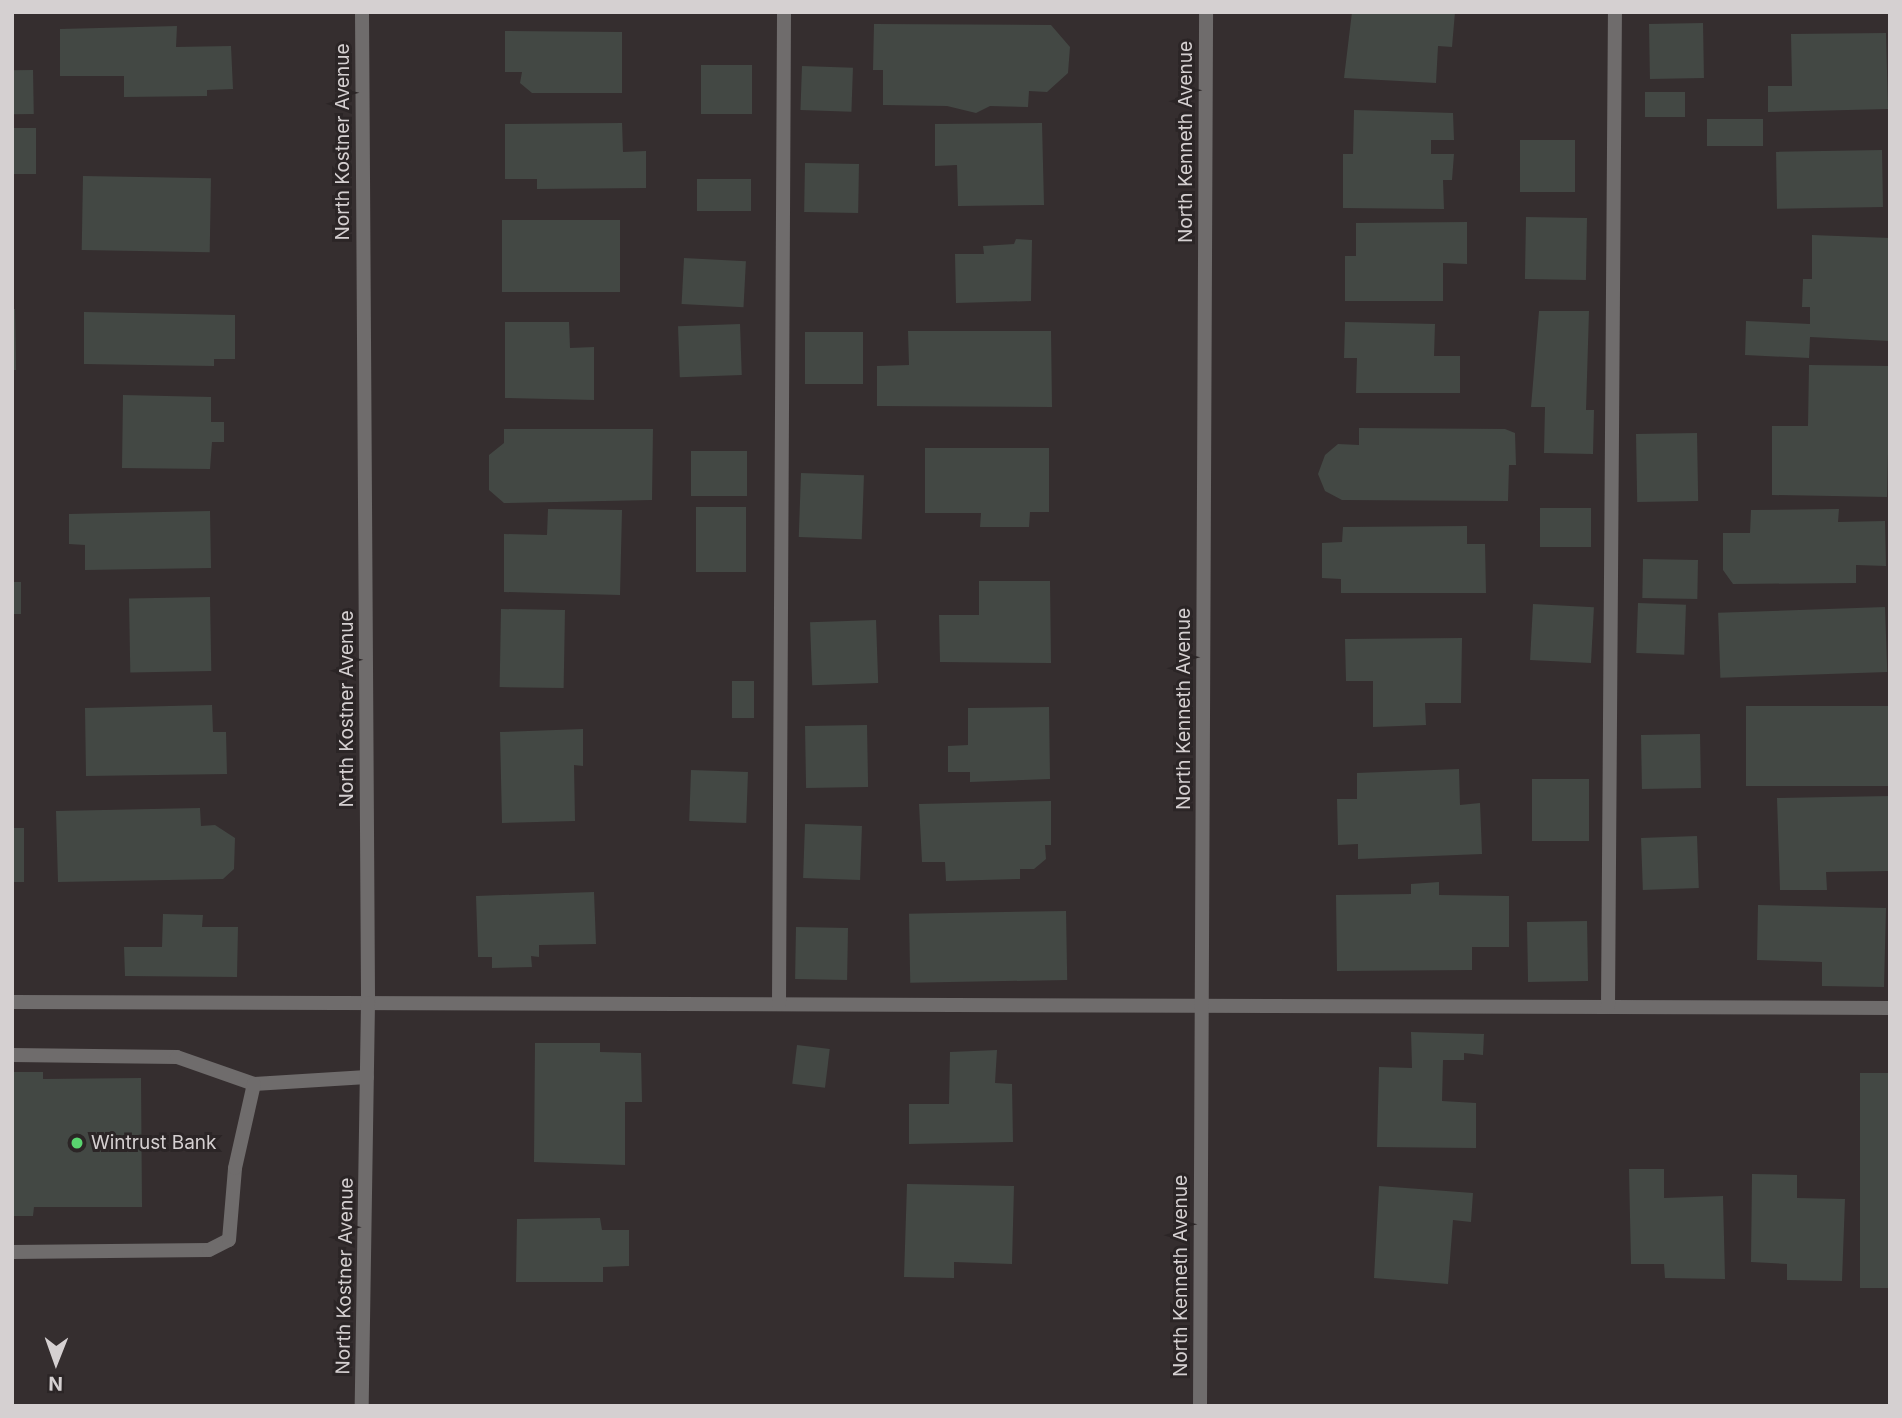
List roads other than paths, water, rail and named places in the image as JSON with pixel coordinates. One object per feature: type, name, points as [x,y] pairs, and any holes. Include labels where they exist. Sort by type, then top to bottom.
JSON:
[{"type":"street","name":"North Kostner Avenue","points":[[362,12],[368,1003],[362,1406]]},
{"type":"street","points":[[779,1004],[784,12]]},
{"type":"street","name":"North Kenneth Avenue","points":[[1200,1406],[1206,12]]},
{"type":"street","points":[[1608,1007],[1615,12]]},
{"type":"street","points":[[12,1002],[1890,1008]]},
{"type":"street","points":[[12,1055],[177,1057],[254,1084],[367,1077]]},
{"type":"street","points":[[12,1252],[209,1250],[229,1240],[235,1168],[254,1084]]},
{"type":"place","name":"Wintrust Bank","points":[[77,1143]]}]
